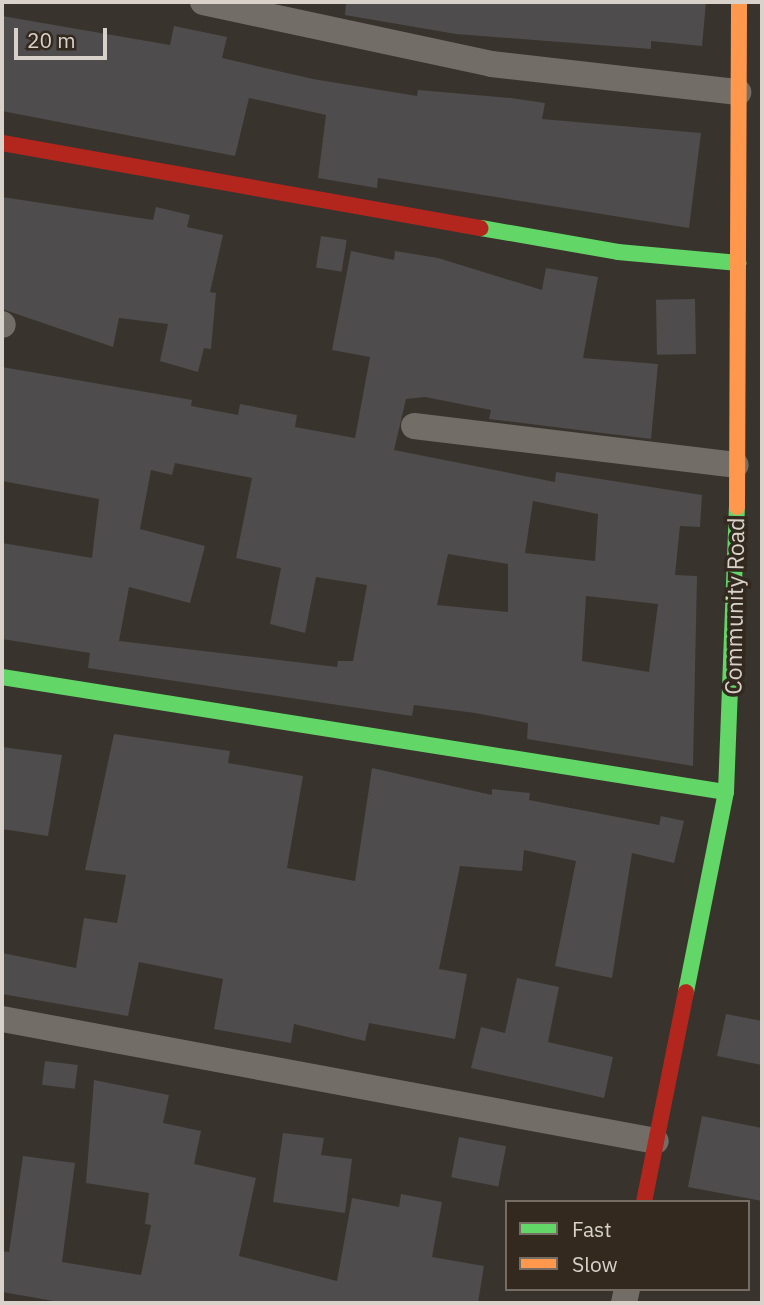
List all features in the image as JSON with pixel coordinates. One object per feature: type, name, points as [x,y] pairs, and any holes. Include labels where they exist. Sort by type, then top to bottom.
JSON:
[{"type":"street","points":[[204,2],[491,64],[738,92]]},
{"type":"street","name":"Community Road","points":[[644,1200],[726,792],[736,639],[737,465],[751,334],[738,263],[739,2]]},
{"type":"street","points":[[2,143],[618,252],[738,263]]},
{"type":"street","points":[[414,426],[737,465]]},
{"type":"street","points":[[2,677],[726,792]]},
{"type":"street","points":[[2,1019],[656,1141]]},
{"type":"building","points":[[346,2],[706,2],[702,46],[651,41],[651,49],[456,34],[345,15]]},
{"type":"building","points":[[2,16],[170,45],[174,26],[227,37],[222,58],[313,79],[417,96],[418,90],[511,98],[545,103],[542,119],[701,133],[689,228],[378,178],[377,188],[318,178],[326,115],[249,98],[235,156],[2,111]]},
{"type":"building","points":[[2,197],[153,220],[156,207],[190,215],[187,227],[223,235],[210,292],[216,293],[211,349],[204,348],[198,372],[160,361],[168,324],[119,318],[113,347],[2,309]]},
{"type":"building","points":[[321,236],[347,240],[342,272],[316,268]]},
{"type":"building","points":[[351,251],[394,260],[395,251],[438,258],[542,290],[546,268],[598,277],[583,358],[658,364],[651,439],[489,419],[491,410],[425,397],[406,399],[394,450],[555,482],[556,472],[702,495],[700,527],[680,526],[675,575],[697,576],[693,766],[527,739],[528,723],[475,713],[414,705],[412,716],[88,668],[90,653],[2,639],[2,543],[92,558],[99,499],[2,481],[2,367],[192,400],[191,406],[238,415],[240,404],[297,415],[295,427],[355,438],[370,357],[332,350]],"holes":[[[175,463],[252,478],[236,558],[281,568],[270,624],[305,633],[316,577],[367,585],[353,661],[338,661],[337,667],[119,641],[129,587],[190,603],[205,546],[140,529],[151,470],[172,475]],[[533,501],[598,514],[595,561],[525,553]],[[448,554],[508,564],[508,612],[437,605]],[[586,596],[658,604],[649,672],[582,661]]]},
{"type":"building","points":[[695,299],[696,354],[657,355],[656,300]]},
{"type":"building","points":[[114,734],[230,751],[228,763],[303,776],[287,868],[355,881],[372,768],[492,795],[492,789],[530,793],[529,800],[659,825],[661,816],[684,821],[674,863],[632,853],[612,978],[555,966],[576,861],[524,850],[522,871],[460,866],[439,969],[467,974],[455,1039],[369,1023],[365,1041],[294,1024],[291,1043],[214,1029],[223,979],[139,962],[128,1016],[2,994],[2,953],[76,968],[84,918],[117,923],[126,875],[85,870]]},
{"type":"building","points":[[2,747],[62,755],[48,836],[2,829]]},
{"type":"building","points":[[517,978],[559,987],[548,1042],[613,1057],[604,1098],[471,1068],[481,1027],[505,1033]]},
{"type":"building","points":[[726,1014],[762,1021],[762,1065],[717,1056]]},
{"type":"building","points":[[45,1061],[78,1065],[75,1089],[42,1085]]},
{"type":"building","points":[[94,1080],[169,1095],[163,1123],[201,1131],[194,1164],[256,1178],[239,1256],[337,1281],[352,1198],[399,1207],[401,1194],[442,1202],[432,1257],[484,1266],[478,1303],[65,1303],[2,1292],[2,1251],[9,1252],[23,1156],[75,1163],[62,1262],[141,1275],[151,1225],[145,1224],[149,1193],[86,1183]]},
{"type":"building","points":[[702,1116],[762,1128],[762,1201],[688,1187]]},
{"type":"building","points":[[283,1133],[324,1138],[321,1155],[352,1159],[345,1213],[273,1202]]},
{"type":"building","points":[[459,1137],[506,1146],[498,1186],[451,1177]]},
{"type":"traffic: fast","points":[[481,228],[618,252],[738,263]]},
{"type":"traffic: fast","points":[[686,992],[726,792],[737,507]]},
{"type":"traffic: fast","points":[[2,677],[726,792]]},
{"type":"traffic: slow","points":[[737,507],[739,2]]},
{"type":"traffic: jam","points":[[2,143],[481,228]]},
{"type":"traffic: jam","points":[[644,1200],[686,992]]}]
